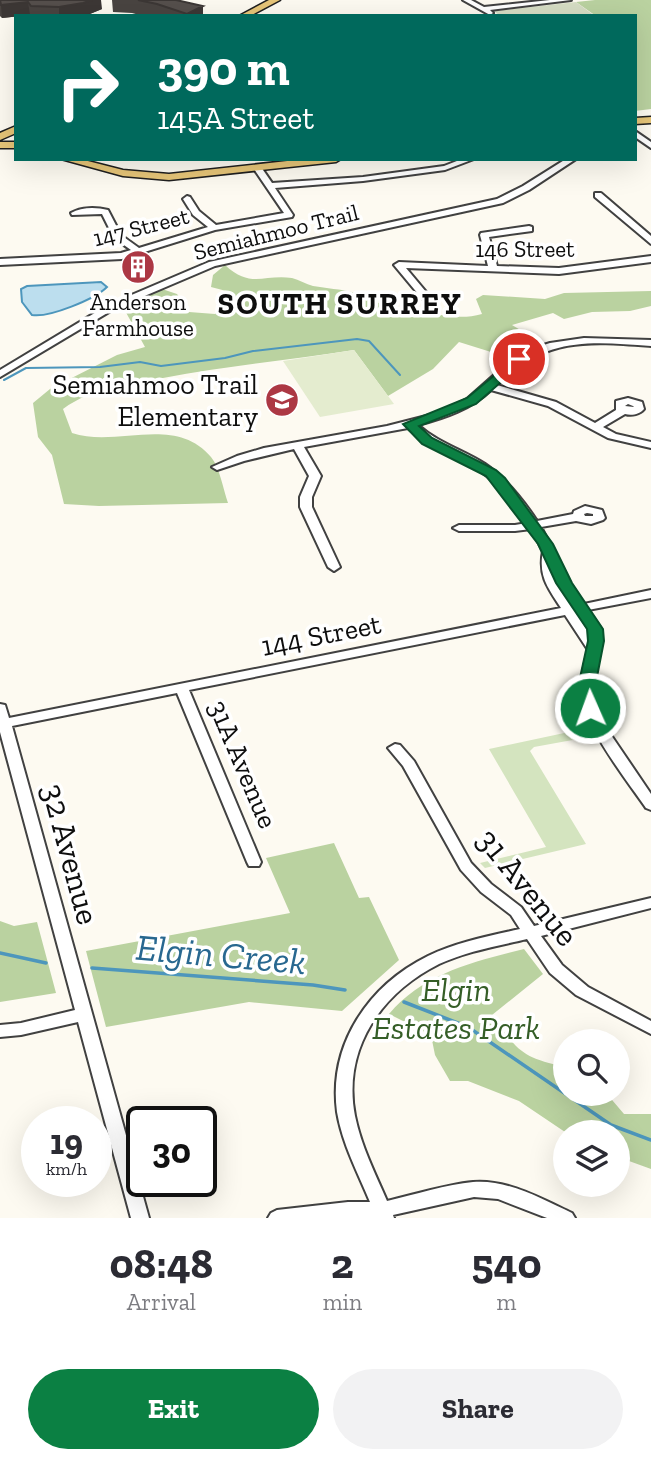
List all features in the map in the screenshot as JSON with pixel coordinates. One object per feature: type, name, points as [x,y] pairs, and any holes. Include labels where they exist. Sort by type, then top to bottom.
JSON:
[{"type":"main road","points":[[247,14],[276,0]]},
{"type":"main road","points":[[259,14],[287,0]]},
{"type":"main road","points":[[74,161],[123,173],[169,177],[320,161]]},
{"type":"main road","points":[[83,161],[123,173]]},
{"type":"main road","points":[[254,169],[301,161]]},
{"type":"street","points":[[466,0],[491,14]]},
{"type":"street","points":[[485,9],[568,0]]},
{"type":"street","points":[[637,135],[651,146]]},
{"type":"street","points":[[268,186],[363,179],[445,168],[464,161]]},
{"type":"street","name":"Semiahmoo Trail","points":[[0,374],[111,307],[212,264],[500,201],[544,178],[569,161]]},
{"type":"street","points":[[254,169],[259,181],[268,186],[289,215]]},
{"type":"street","points":[[598,195],[651,241]]},
{"type":"street","points":[[187,199],[197,213],[214,228]]},
{"type":"street","points":[[75,213],[96,209],[105,212],[117,236],[138,251]]},
{"type":"street","name":"147 Street","points":[[0,262],[93,259],[138,251],[214,228],[289,215]]},
{"type":"street","points":[[494,270],[484,235],[529,229]]},
{"type":"street","name":"146 Street","points":[[427,299],[399,265],[559,271],[651,259]]},
{"type":"street","points":[[217,467],[249,455],[410,424],[471,401],[519,359],[552,346],[599,341],[651,343]]},
{"type":"street","points":[[489,386],[552,404],[594,428],[620,439],[651,445]]},
{"type":"street","points":[[594,428],[624,410]]},
{"type":"street","points":[[410,424],[427,441],[491,473],[549,551],[555,579],[575,609],[594,650],[587,687],[590,708],[605,736],[651,805]]},
{"type":"street","points":[[297,445],[315,476],[306,497],[306,507],[334,567]]},
{"type":"street","points":[[459,528],[501,529],[578,517]]},
{"type":"street","name":"144 Street","points":[[1,718],[181,687],[651,594]]},
{"type":"street","name":"31A Avenue","points":[[181,687],[254,862]]},
{"type":"street","name":"32 Avenue","points":[[1,718],[140,1218]]},
{"type":"street","name":"31 Avenue","points":[[395,748],[410,764],[458,854],[475,877],[516,911],[546,957],[568,981],[597,1000],[651,1028]]},
{"type":"street","points":[[383,1214],[354,1140],[346,1113],[343,1085],[348,1053],[369,1010],[398,981],[435,959],[651,903]]},
{"type":"street","points":[[0,1031],[21,1029],[84,1014]]},
{"type":"street","points":[[364,1218],[474,1189],[509,1195],[566,1218]]},
{"type":"street","points":[[277,1218],[348,1210],[383,1214]]},
{"type":"green space","points":[[651,0],[651,109],[637,111],[637,14],[593,14],[576,2]]},
{"type":"green space","points":[[576,2],[592,14],[498,14],[494,11]]},
{"type":"green space","points":[[225,265],[242,277],[250,279],[292,278],[313,286],[362,295],[388,311],[467,317],[482,314],[476,299],[483,295],[545,299],[564,293],[651,291],[651,306],[630,311],[592,312],[564,319],[553,313],[512,325],[544,344],[507,357],[459,342],[433,369],[388,396],[354,350],[187,374],[98,391],[63,409],[72,433],[89,437],[163,434],[197,444],[214,462],[228,503],[99,506],[64,504],[52,455],[38,437],[33,403],[50,389],[117,355],[145,347],[123,307],[162,289],[177,294],[189,312],[215,314],[224,305],[230,292],[211,287],[213,275]]},
{"type":"green space","points":[[354,350],[394,404],[320,417],[283,361]]},
{"type":"green space","points":[[583,729],[589,737],[534,747],[530,751],[586,844],[485,868],[480,863],[546,847],[489,749]]},
{"type":"green space","points":[[334,843],[359,898],[369,897],[399,960],[342,1011],[249,1002],[106,1027],[86,951],[290,913],[266,858]]},
{"type":"green space","points":[[0,921],[14,926],[37,922],[56,993],[0,1002]]},
{"type":"green space","name":"Elgin Estates Park","points":[[524,949],[543,974],[492,1015],[522,1051],[553,1064],[553,1106],[617,1106],[624,1114],[651,1114],[651,1169],[630,1161],[630,1120],[553,1120],[553,1124],[519,1101],[468,1081],[450,1081],[435,1055],[431,1035],[389,1014],[418,988],[450,971]]},
{"type":"water","points":[[101,282],[107,287],[93,297],[49,314],[32,315],[22,302],[21,289],[27,286]]},
{"type":"building","points":[[0,0],[92,0],[59,7],[31,6],[28,2],[1,5]]},
{"type":"building","points":[[138,0],[176,0],[203,6],[187,14]]},
{"type":"waterway","points":[[4,380],[26,368],[100,367],[140,362],[161,366],[225,358],[253,351],[357,339],[369,341],[400,375]]},
{"type":"waterway","name":"Elgin Creek","points":[[0,953],[46,963]]},
{"type":"waterway","name":"Elgin Creek","points":[[92,968],[313,985],[345,990]]},
{"type":"waterway","name":"Elgin Creek","points":[[404,1002],[468,1027],[611,1125],[651,1140]]},
{"type":"place","name":"Anderson Farmhouse","points":[[138,267]]},
{"type":"place","name":"Semiahmoo Trail Elementary","points":[[282,400]]},
{"type":"district","name":"SOUTH SURREY","points":[[340,304]]},
{"type":"route","points":[[519,359],[471,401],[410,424],[427,441],[481,466],[500,481],[545,544],[564,583],[595,629],[596,641],[587,687],[590,708]]}]
